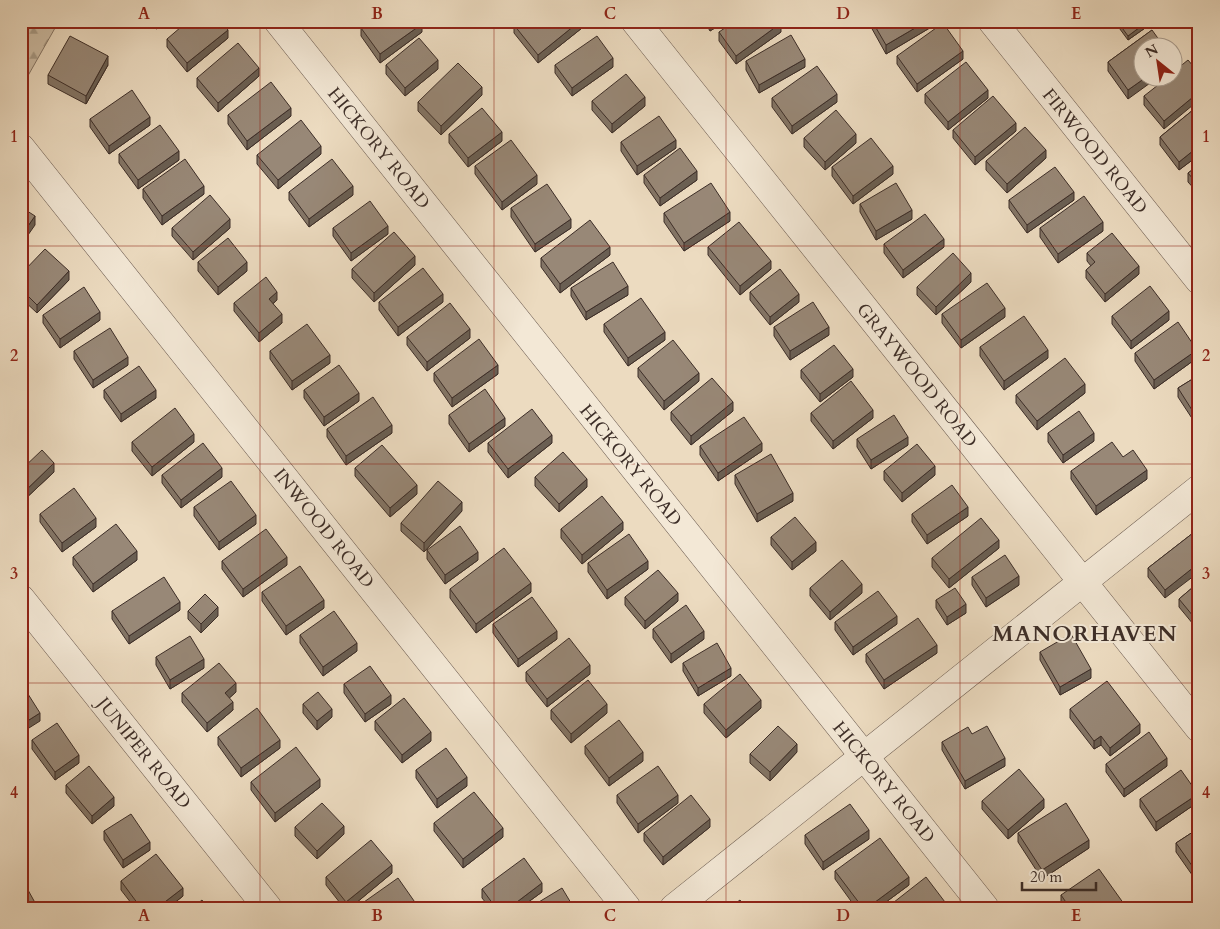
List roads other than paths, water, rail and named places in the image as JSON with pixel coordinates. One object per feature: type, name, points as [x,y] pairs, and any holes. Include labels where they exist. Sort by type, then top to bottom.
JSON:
[{"type":"street","name":"HICKORY ROAD","points":[[278,21],[985,908]]},
{"type":"street","name":"GRAYWOOD ROAD","points":[[635,21],[1199,728]]},
{"type":"street","name":"FIRWOOD ROAD","points":[[992,21],[1199,280]]},
{"type":"street","name":"INWOOD ROAD","points":[[21,148],[627,908]]},
{"type":"street","points":[[674,908],[1199,489]]},
{"type":"street","name":"JUNIPER ROAD","points":[[21,599],[268,908]]},
{"type":"district","name":"MANORHAVEN","points":[[1085,633]]}]
